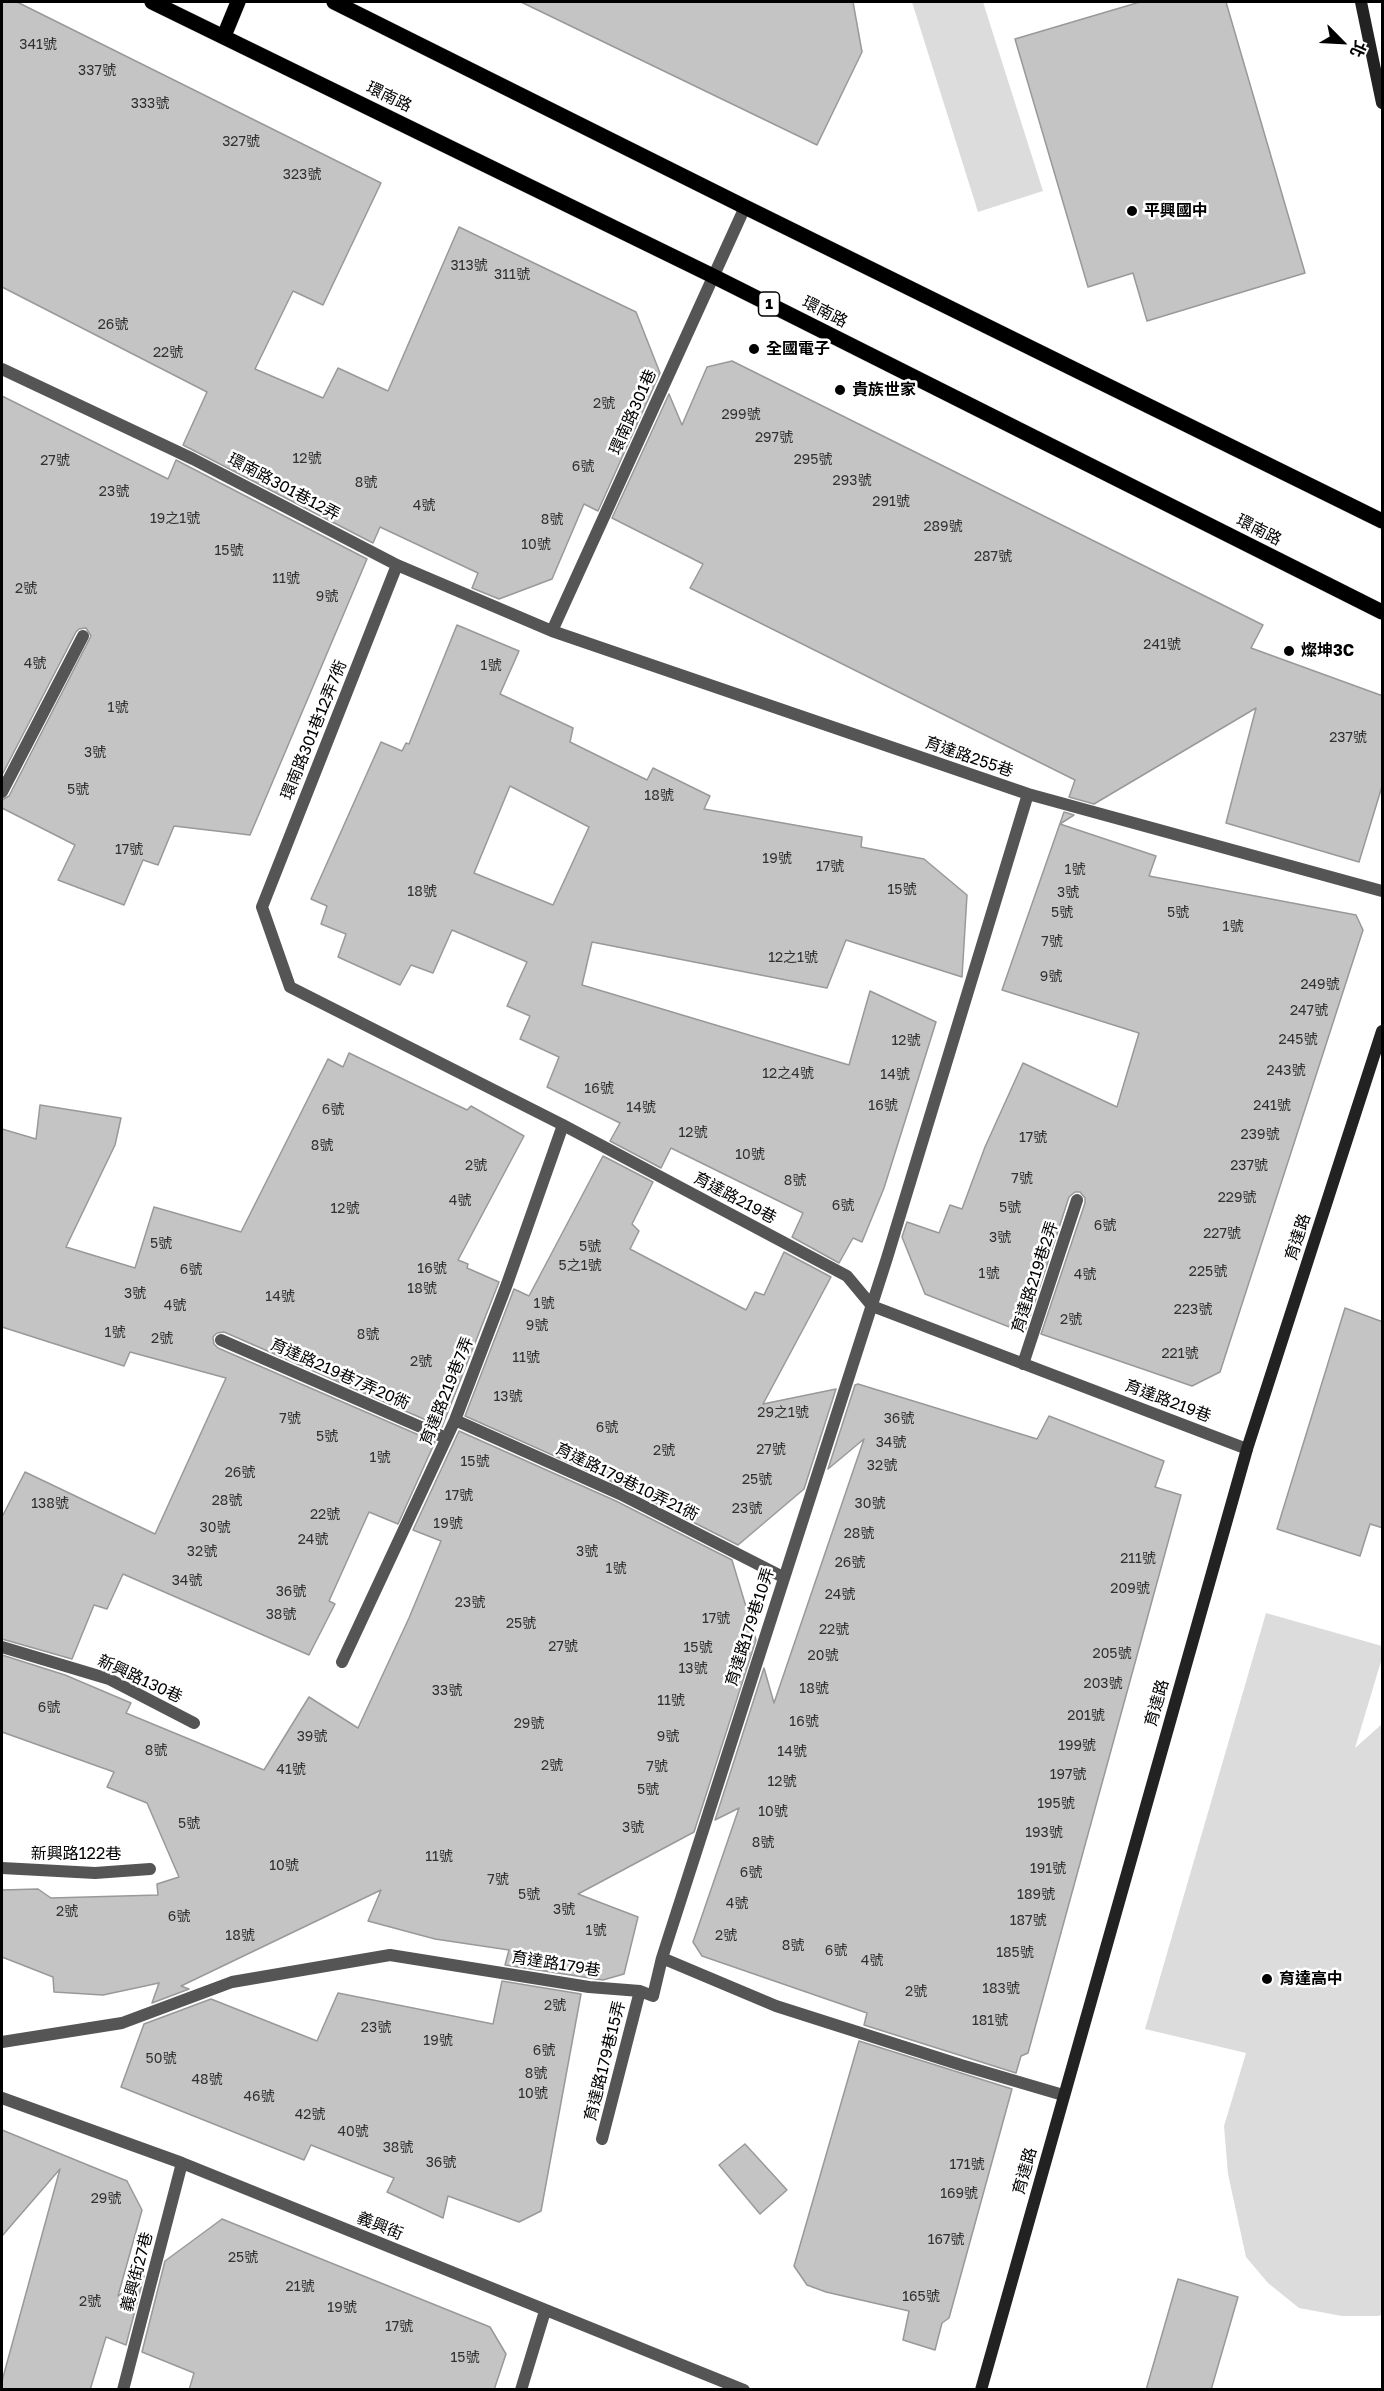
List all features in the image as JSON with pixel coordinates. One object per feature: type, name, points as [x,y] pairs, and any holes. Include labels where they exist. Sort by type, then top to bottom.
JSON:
[{"type":"main road","name":"環南路","points":[[152,2],[713,276],[1383,612]]},
{"type":"main road","points":[[224,36],[238,2]]},
{"type":"main road","points":[[334,2],[1383,521]]},
{"type":"street","points":[[1361,2],[1383,103]]},
{"type":"street","name":"育達路","points":[[981,2390],[1247,1449],[1383,1031]]},
{"type":"lane","name":"環南路301巷","points":[[552,632],[745,207]]},
{"type":"lane","name":"環南路301巷12弄","points":[[2,369],[193,459],[397,565],[552,632]]},
{"type":"lane","name":"環南路301巷12弄7衖","points":[[262,907],[397,565]]},
{"type":"lane","name":"育達路255巷","points":[[552,632],[1028,794],[1383,891]]},
{"type":"lane","points":[[2,792],[83,636]]},
{"type":"lane","name":"育達路179巷10弄","points":[[662,1958],[872,1306],[1028,794]]},
{"type":"lane","name":"育達路219巷","points":[[262,907],[290,987],[563,1125],[847,1276],[872,1306],[1247,1449]]},
{"type":"lane","name":"育達路219巷7弄","points":[[342,1662],[455,1420],[507,1284],[563,1125]]},
{"type":"lane","name":"育達路219巷2弄","points":[[1023,1364],[1077,1200]]},
{"type":"lane","name":"育達路219巷7弄20衖","points":[[221,1340],[446,1438]]},
{"type":"lane","name":"育達路179巷10弄21衖","points":[[455,1420],[620,1494],[783,1577]]},
{"type":"lane","name":"新興路130巷","points":[[2,1647],[109,1679],[194,1723]]},
{"type":"lane","name":"新興路122巷","points":[[2,1868],[95,1873],[150,1869]]},
{"type":"lane","name":"育達路179巷","points":[[2,2042],[122,2023],[232,1982],[390,1955],[589,1987],[640,1991]]},
{"type":"lane","points":[[640,1991],[653,1996],[662,1958],[776,2006],[1063,2095]]},
{"type":"lane","name":"育達路179巷15弄","points":[[602,2139],[640,1991]]},
{"type":"lane","name":"義興街","points":[[2,2098],[182,2163],[744,2390]]},
{"type":"lane","name":"義興街27巷","points":[[123,2390],[182,2163]]},
{"type":"lane","points":[[521,2390],[545,2311]]},
{"type":"shaded area","points":[[912,2],[983,2],[1043,191],[978,212]]},
{"type":"shaded area","points":[[1266,1613],[1382,1646],[1382,1658],[1355,1748],[1382,1724],[1382,2315],[1377,2316],[1342,2316],[1299,2308],[1268,2283],[1246,2257],[1228,2174],[1224,2126],[1246,2053],[1145,2029]]},
{"type":"building","points":[[2,2],[17,2],[381,183],[323,305],[293,291],[255,369],[323,398],[338,368],[388,391],[459,227],[636,312],[660,373],[598,511],[584,504],[552,579],[499,599],[472,588],[478,573],[380,527],[373,543],[183,445],[207,392],[2,287]]},
{"type":"building","points":[[521,2],[853,2],[862,52],[817,145]]},
{"type":"building","points":[[1140,2],[1226,2],[1305,273],[1147,321],[1133,273],[1088,287],[1015,39]]},
{"type":"building","points":[[732,361],[1263,625],[1251,648],[1383,696],[1383,783],[1359,862],[1226,823],[1256,708],[1094,804],[1069,797],[1075,780],[690,588],[703,564],[612,518],[669,394],[682,425],[707,367]]},
{"type":"building","points":[[2,396],[168,479],[176,460],[367,559],[250,835],[174,826],[158,865],[143,860],[124,905],[58,880],[75,845],[2,808],[2,800],[9,796],[91,636],[86,628],[76,632],[2,775]]},
{"type":"building","points":[[457,625],[519,651],[500,694],[573,728],[570,742],[647,780],[653,768],[710,796],[704,809],[862,837],[861,847],[924,859],[967,895],[962,977],[846,940],[827,988],[592,942],[582,985],[849,1065],[870,991],[936,1022],[884,1188],[862,1242],[853,1238],[839,1263],[792,1237],[803,1213],[671,1148],[661,1168],[610,1141],[620,1123],[547,1087],[559,1057],[520,1039],[530,1016],[507,1006],[527,962],[452,930],[433,973],[411,965],[400,985],[338,957],[346,934],[321,924],[327,906],[311,899],[381,742],[402,751],[406,743],[409,744]],"holes":[[[510,786],[589,827],[553,905],[474,873]]]},
{"type":"building","points":[[1064,812],[1074,815],[1060,824],[1156,856],[1149,876],[1356,915],[1363,930],[1220,1372],[1192,1386],[1041,1334],[1085,1203],[1085,1198],[1080,1192],[1075,1192],[1069,1197],[1026,1329],[1013,1325],[1012,1328],[925,1294],[902,1237],[907,1222],[939,1233],[950,1205],[962,1209],[985,1147],[1023,1063],[1117,1107],[1139,1033],[1002,990]]},
{"type":"building","points":[[349,1053],[467,1110],[471,1106],[524,1136],[458,1260],[468,1264],[467,1268],[499,1282],[442,1427],[224,1332],[217,1333],[213,1337],[214,1344],[218,1348],[435,1442],[398,1524],[369,1512],[329,1601],[335,1604],[309,1655],[123,1574],[107,1609],[94,1605],[72,1659],[2,1639],[2,1517],[25,1472],[155,1534],[226,1378],[130,1352],[124,1366],[2,1327],[2,1129],[36,1139],[40,1105],[121,1118],[115,1145],[66,1247],[135,1268],[154,1207],[241,1232],[328,1059],[343,1067]]},
{"type":"building","points":[[603,1156],[653,1182],[632,1224],[639,1231],[630,1249],[746,1310],[755,1292],[764,1295],[784,1252],[831,1277],[763,1404],[836,1389],[804,1489],[738,1545],[624,1487],[465,1416],[514,1289],[529,1296]]},
{"type":"building","points":[[1345,1308],[1383,1322],[1383,1528],[1370,1524],[1360,1556],[1277,1529]]},
{"type":"building","points":[[858,1384],[1037,1439],[1049,1416],[1164,1461],[1155,1487],[1181,1495],[1028,2053],[1021,2056],[1016,2073],[864,2025],[867,2013],[702,1956],[693,1942],[739,1808],[715,1820],[764,1668],[774,1703],[864,1439],[828,1469],[855,1385]]},
{"type":"building","points":[[459,1431],[616,1501],[732,1560],[756,1640],[694,1832],[578,1894],[638,1917],[624,1974],[603,1980],[505,1965],[509,1950],[435,1939],[368,1921],[381,1890],[181,1986],[189,1989],[152,2003],[159,1983],[103,1995],[54,1992],[53,1977],[2,1957],[2,1890],[38,1889],[51,1898],[158,1895],[157,1884],[179,1877],[147,1803],[107,1787],[114,1772],[2,1732],[2,1655],[65,1675],[131,1703],[126,1713],[264,1770],[309,1697],[358,1728],[409,1618],[441,1541],[413,1530]]},
{"type":"building","points":[[502,1981],[581,1994],[541,2211],[519,2222],[448,2196],[443,2218],[387,2192],[394,2178],[311,2145],[304,2160],[121,2087],[144,2024],[211,1999],[317,2041],[338,1993],[493,2024]]},
{"type":"building","points":[[859,2041],[1012,2089],[949,2318],[942,2323],[935,2350],[903,2340],[909,2311],[826,2292],[807,2285],[794,2266]]},
{"type":"building","points":[[2,2130],[127,2181],[142,2210],[118,2296],[144,2276],[126,2345],[106,2337],[90,2390],[2,2390],[2,2381],[60,2169],[2,2236]]},
{"type":"building","points":[[745,2144],[787,2190],[760,2214],[719,2165]]},
{"type":"building","points":[[222,2219],[490,2327],[506,2354],[494,2390],[189,2390],[194,2373],[142,2352],[165,2261]]},
{"type":"building","points":[[1178,2279],[1238,2297],[1211,2390],[1146,2390]]},
{"type":"place","name":"平興國中","points":[[1132,211]]},
{"type":"place","name":"全國電子","points":[[754,349]]},
{"type":"place","name":"貴族世家","points":[[840,390]]},
{"type":"place","name":"燦坤3C","points":[[1289,651]]},
{"type":"place","name":"育達高中","points":[[1267,1979]]}]
